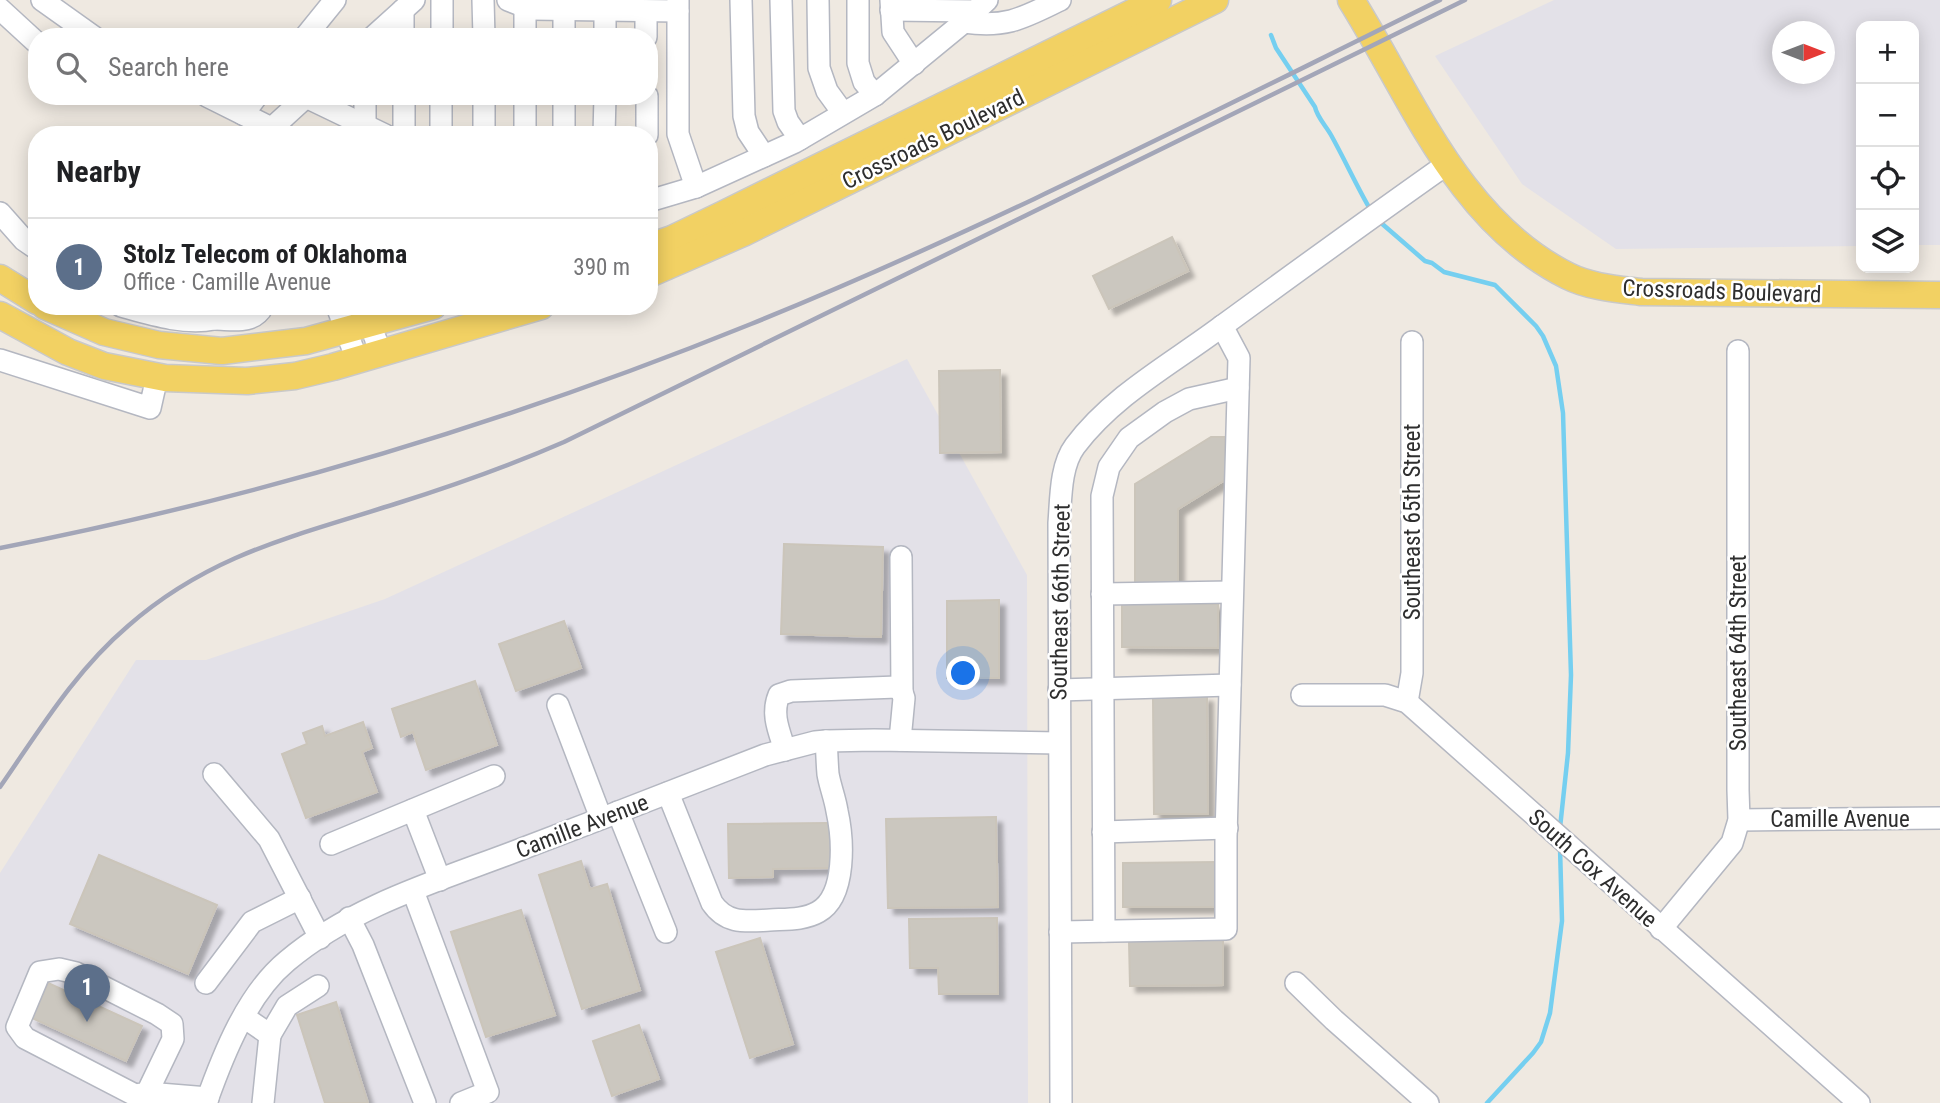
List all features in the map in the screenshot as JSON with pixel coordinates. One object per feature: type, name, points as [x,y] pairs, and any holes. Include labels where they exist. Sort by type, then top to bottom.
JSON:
[{"type":"main road","name":"Crossroads Boulevard","points":[[658,244],[714,219],[1158,0]]},
{"type":"main road","name":"Crossroads Boulevard","points":[[658,270],[743,233],[1215,0]]},
{"type":"main road","name":"Crossroads Boulevard","points":[[1351,0],[1447,164],[1477,204],[1511,238],[1570,277],[1602,286],[1641,292],[1940,295]]},
{"type":"main road","points":[[0,278],[28,296]]},
{"type":"main road","points":[[0,315],[68,352],[104,366],[158,377],[247,381],[295,376],[511,315]]},
{"type":"main road","points":[[65,315],[104,332],[159,345],[222,351],[306,341],[354,316]]},
{"type":"street","points":[[42,0],[81,28]]},
{"type":"street","points":[[312,28],[335,0]]},
{"type":"street","points":[[442,0],[442,28]]},
{"type":"street","points":[[484,0],[484,28]]},
{"type":"street","points":[[741,0],[744,116],[748,132],[764,156]]},
{"type":"street","points":[[781,0],[784,111],[800,139]]},
{"type":"street","points":[[818,0],[819,68],[827,91],[843,113]]},
{"type":"street","points":[[858,0],[858,63],[864,82],[875,95]]},
{"type":"street","points":[[914,64],[893,33],[891,5],[975,11],[1000,24],[1022,19],[1060,0]]},
{"type":"street","points":[[523,28],[517,4],[564,10],[646,11],[677,6],[677,134],[696,187]]},
{"type":"street","points":[[383,28],[409,5]]},
{"type":"street","points":[[405,28],[409,5]]},
{"type":"street","points":[[0,9],[28,35]]},
{"type":"street","points":[[564,10],[564,28]]},
{"type":"street","points":[[605,10],[605,28]]},
{"type":"street","points":[[646,11],[646,28]]},
{"type":"street","points":[[658,198],[696,187],[800,139],[875,95],[975,11]]},
{"type":"street","points":[[224,105],[268,126]]},
{"type":"street","points":[[243,114],[250,105]]},
{"type":"street","points":[[283,126],[300,105]]},
{"type":"street","points":[[324,105],[365,125],[365,105]]},
{"type":"street","points":[[404,105],[404,126]]},
{"type":"street","points":[[441,105],[441,126]]},
{"type":"street","points":[[484,105],[484,126]]},
{"type":"street","points":[[525,105],[525,126]]},
{"type":"street","points":[[564,105],[564,126]]},
{"type":"street","points":[[604,126],[605,105]]},
{"type":"street","points":[[647,105],[647,126]]},
{"type":"street","name":"Southeast 66th Street","points":[[1061,1103],[1059,523],[1062,482],[1073,448],[1100,418],[1142,381],[1447,164]]},
{"type":"street","points":[[0,213],[28,243]]},
{"type":"street","points":[[153,315],[203,321],[213,315]]},
{"type":"street","points":[[229,315],[248,320],[256,315]]},
{"type":"street","points":[[354,316],[369,357]]},
{"type":"street","points":[[1060,932],[1226,929],[1239,358],[1222,326]]},
{"type":"street","name":"Southeast 65th Street","points":[[1407,702],[1412,673],[1412,342]]},
{"type":"street","name":"Southeast 64th Street","points":[[1661,929],[1732,843],[1740,820],[1738,351]]},
{"type":"street","points":[[0,360],[150,408],[158,377]]},
{"type":"street","points":[[1104,931],[1102,496],[1109,467],[1129,438],[1165,412],[1189,399],[1238,388]]},
{"type":"street","points":[[900,740],[901,557]]},
{"type":"street","points":[[1102,594],[1232,592]]},
{"type":"street","points":[[1059,690],[1230,685]]},
{"type":"street","points":[[785,750],[775,715],[779,695],[791,691],[897,687],[902,693]]},
{"type":"street","points":[[1302,695],[1385,695],[1407,702]]},
{"type":"street","name":"South Cox Avenue","points":[[1407,702],[1860,1103]]},
{"type":"street","points":[[558,705],[666,932]]},
{"type":"street","points":[[668,793],[712,903],[720,915],[750,921],[799,918],[819,912],[831,900],[838,886],[840,870],[840,829],[828,773],[826,741]]},
{"type":"street","name":"Camille Avenue","points":[[207,1100],[231,1039],[257,996],[286,962],[349,918],[413,891],[765,755],[785,750],[826,741],[1059,744]]},
{"type":"street","points":[[214,774],[269,839],[320,938]]},
{"type":"street","points":[[331,844],[494,776]]},
{"type":"street","points":[[413,810],[440,880]]},
{"type":"street","name":"Camille Avenue","points":[[1740,820],[1940,818]]},
{"type":"street","points":[[1103,832],[1227,828]]},
{"type":"street","points":[[413,891],[488,1092],[461,1103]]},
{"type":"street","points":[[206,983],[252,922],[300,898]]},
{"type":"street","points":[[349,918],[363,945],[425,1103]]},
{"type":"street","points":[[147,1093],[173,1039],[172,1024],[158,1014],[76,973],[59,970],[40,972],[17,1027],[25,1038],[135,1095],[147,1093],[207,1100]]},
{"type":"street","points":[[1296,983],[1428,1103]]},
{"type":"street","points":[[263,1103],[270,1035],[287,1006],[318,986]]},
{"type":"street","points":[[244,1017],[270,1035]]},
{"type":"shaded area","points":[[1554,0],[1940,0],[1940,245],[1919,245],[1919,21],[1856,21],[1856,246],[1616,249],[1522,184],[1435,56]]},
{"type":"shaded area","points":[[907,359],[1027,575],[1028,1103],[0,1103],[0,873],[136,660],[206,660],[385,599]]},
{"type":"building","points":[[1172,237],[1188,271],[1109,309],[1093,276]]},
{"type":"building","points":[[1000,370],[1001,452],[940,453],[939,371]]},
{"type":"building","points":[[1211,437],[1225,437],[1225,480],[1178,509],[1178,584],[1135,584],[1135,484]]},
{"type":"building","points":[[784,544],[883,547],[881,637],[781,634]]},
{"type":"building","points":[[999,600],[999,678],[947,678],[947,601]]},
{"type":"building","points":[[1122,604],[1218,604],[1218,648],[1122,647]]},
{"type":"building","points":[[564,621],[581,668],[516,691],[499,644]]},
{"type":"building","points":[[475,681],[497,745],[426,770],[413,732],[401,737],[392,709]]},
{"type":"building","points":[[1207,696],[1208,814],[1154,814],[1153,697]]},
{"type":"building","points":[[363,722],[372,748],[362,752],[377,792],[306,818],[282,754],[307,744],[303,733],[322,726],[325,736]]},
{"type":"building","points":[[996,817],[998,907],[888,908],[886,819]]},
{"type":"building","points":[[830,823],[830,868],[773,869],[773,877],[729,878],[728,824]]},
{"type":"building","points":[[99,855],[217,905],[188,974],[70,924]]},
{"type":"building","points":[[581,861],[590,889],[607,884],[640,990],[582,1009],[539,875]]},
{"type":"building","points":[[1218,862],[1218,907],[1123,907],[1123,863]]},
{"type":"building","points":[[521,910],[555,1015],[486,1037],[451,932]]},
{"type":"building","points":[[997,918],[998,994],[939,994],[938,968],[910,968],[909,919]]},
{"type":"building","points":[[760,938],[793,1044],[750,1058],[716,952]]},
{"type":"building","points":[[1223,939],[1223,985],[1130,986],[1129,941]]},
{"type":"building","points":[[48,983],[142,1026],[126,1061],[32,1018]]},
{"type":"building","points":[[336,1002],[368,1103],[325,1103],[297,1015]]},
{"type":"building","points":[[639,1025],[659,1079],[612,1096],[593,1041]]},
{"type":"waterway","points":[[1271,35],[1276,48],[1331,135],[1370,209]]},
{"type":"waterway","points":[[1380,222],[1425,261],[1444,272],[1495,285],[1536,326],[1556,366],[1563,413],[1571,675],[1568,753],[1560,828]]},
{"type":"waterway","points":[[1487,1103],[1541,1042],[1550,1013],[1562,921],[1560,847]]},
{"type":"railway","points":[[0,548],[191,506],[381,454],[475,425],[660,360],[926,249],[1184,127],[1440,0]]},
{"type":"railway","points":[[0,787],[59,702],[91,662],[128,626],[190,581],[255,550],[459,483],[564,442],[1465,0]]},
{"type":"place","name":"Stolz Telecom of Oklahoma","points":[[87,1022]]}]
